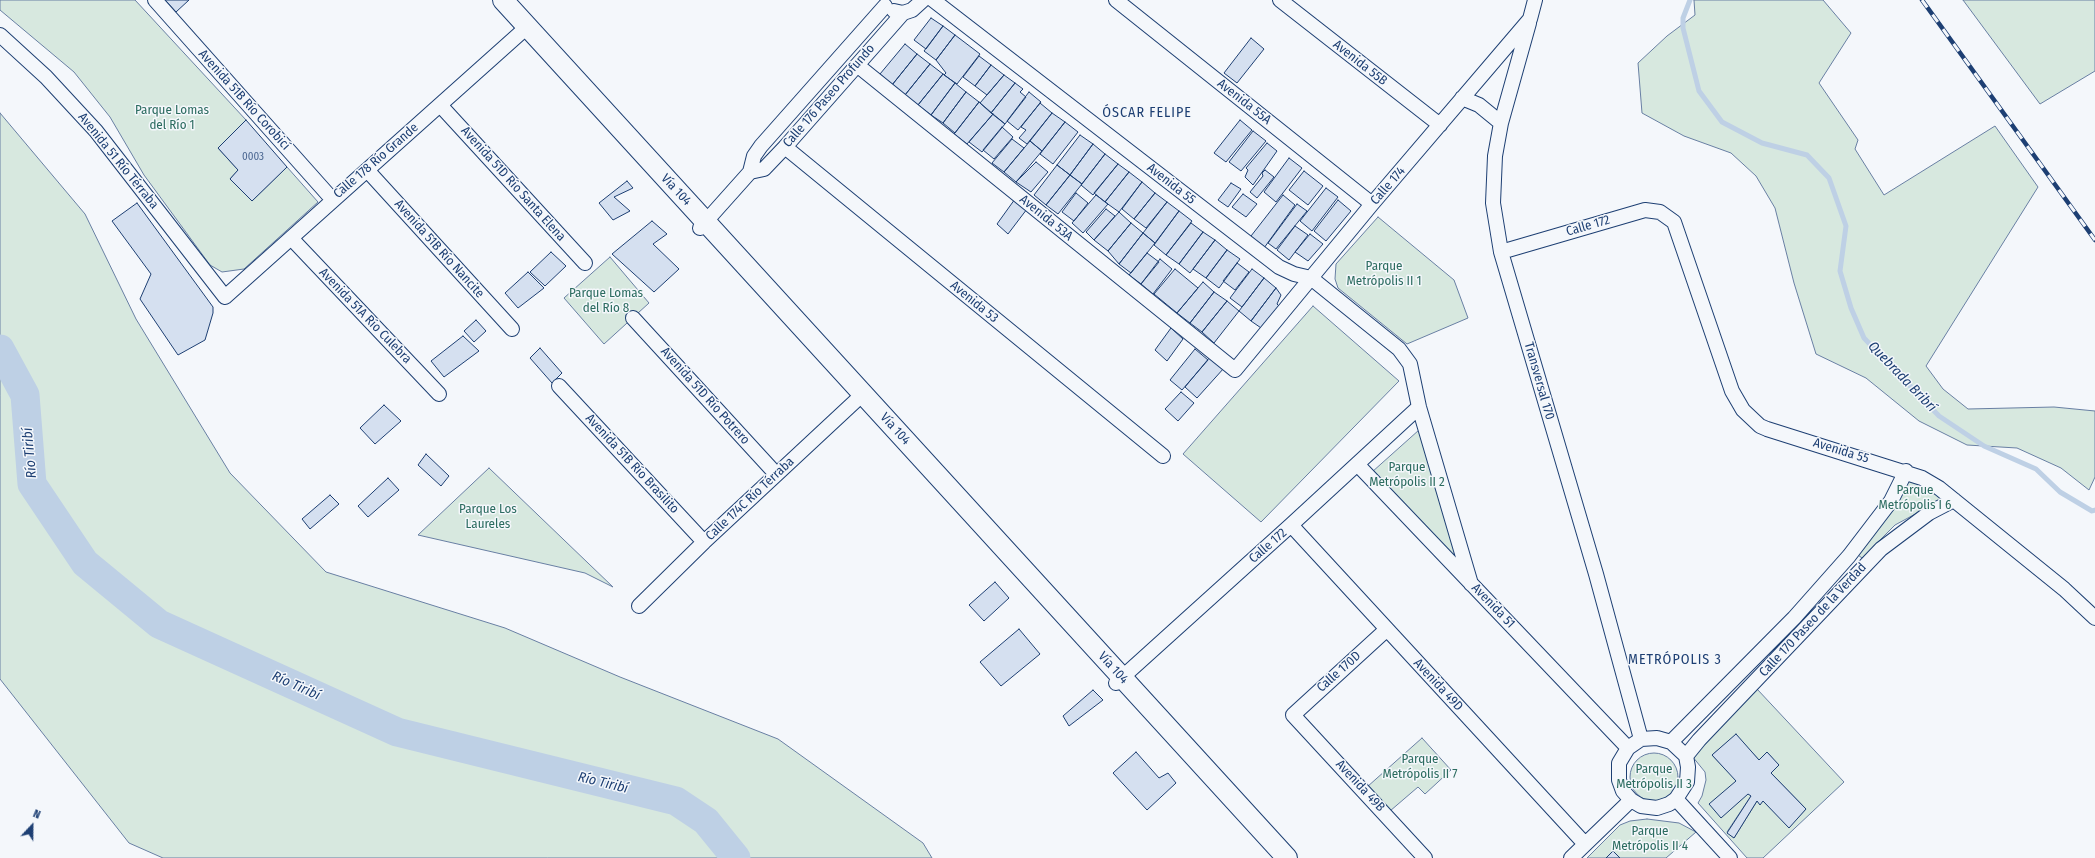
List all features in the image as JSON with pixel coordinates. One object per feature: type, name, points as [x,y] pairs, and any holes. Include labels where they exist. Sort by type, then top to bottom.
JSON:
[{"type":"main road","name":"Vía 104","points":[[492,0],[524,30],[1119,680],[1287,858]]},
{"type":"main road","name":"Vía 104","points":[[503,0],[524,30]]},
{"type":"main road","name":"Vía 104","points":[[1119,680],[1276,858]]},
{"type":"street","name":"Avenida 51B Río Corobicí","points":[[154,0],[332,199]]},
{"type":"street","name":"Calle 176 Paseo Profundo","points":[[750,172],[764,169],[903,13],[912,10],[923,0]]},
{"type":"street","name":"Avenida 55","points":[[933,0],[1279,267],[1294,274],[1311,278],[1399,349],[1410,364],[1419,407]]},
{"type":"street","name":"Avenida 55A","points":[[1116,0],[1372,204]]},
{"type":"street","name":"Avenida 55B","points":[[1280,0],[1440,125]]},
{"type":"street","name":"Calle 174","points":[[1235,370],[1372,204],[1530,19],[1535,0]]},
{"type":"street","name":"Calle 176 Paseo Profundo","points":[[703,225],[750,172],[754,156],[761,146],[882,3]]},
{"type":"street","points":[[882,3],[893,11],[903,13]]},
{"type":"street","name":"Transversal 170","points":[[1530,19],[1501,124],[1495,156],[1493,203],[1501,252],[1596,574],[1641,740]]},
{"type":"street","name":"Calle 178 Río Grande","points":[[225,297],[332,199],[367,170],[524,30]]},
{"type":"street","name":"Avenida 51 Río Térraba","points":[[0,35],[46,77],[96,130],[225,297]]},
{"type":"street","name":"Avenida 53A","points":[[857,65],[1235,370]]},
{"type":"street","points":[[1462,98],[1479,105],[1501,124]]},
{"type":"street","name":"Avenida 51D Río Santa Elena","points":[[440,105],[585,263]]},
{"type":"street","name":"Avenida 53","points":[[785,147],[1163,456]]},
{"type":"street","name":"Avenida 51B Río Nancite","points":[[367,170],[512,329]]},
{"type":"street","name":"Calle 172","points":[[1501,252],[1645,210],[1660,212],[1674,222]]},
{"type":"street","name":"Avenida 55","points":[[1674,222],[1732,391],[1743,410],[1760,426],[1906,471],[1928,481],[1954,500],[2064,590],[2095,618]]},
{"type":"street","name":"Avenida 51A Río Culebra","points":[[291,238],[439,394]]},
{"type":"street","name":"Avenida 51D Río Potrero","points":[[633,318],[776,474]]},
{"type":"street","name":"Avenida 51B Río Brasilito","points":[[560,386],[704,542]]},
{"type":"street","name":"Calle 174C Río Térraba","points":[[639,606],[704,542],[859,397]]},
{"type":"street","points":[[1419,407],[1471,584]]},
{"type":"street","name":"Calle 172","points":[[1119,680],[1292,525],[1419,407]]},
{"type":"street","name":"Avenida 51","points":[[1357,464],[1628,748]]},
{"type":"street","name":"Calle 170 Paseo de la Verdad","points":[[1671,742],[1794,618],[1849,556],[1891,502],[1906,471]]},
{"type":"street","name":"Calle 170 Paseo de la Verdad","points":[[1686,756],[1699,740],[1881,549],[1929,513],[1954,500]]},
{"type":"street","name":"Avenida 49D","points":[[1292,525],[1386,630],[1585,844]]},
{"type":"street","name":"Calle 170D","points":[[1293,715],[1386,630]]},
{"type":"street","name":"Avenida 49B","points":[[1293,715],[1425,858]]},
{"type":"street","points":[[1657,738],[1671,742],[1686,756],[1687,782],[1684,790],[1669,804],[1657,808],[1641,806],[1631,800],[1623,791],[1619,780],[1619,763],[1628,748],[1641,740],[1657,738]]},
{"type":"street","points":[[1676,799],[1730,858]]},
{"type":"street","points":[[1571,858],[1631,800]]},
{"type":"green space","name":"Parque Lomas del Río 1","points":[[0,0],[135,0],[246,120],[218,148],[238,170],[230,179],[252,201],[287,167],[318,202],[244,269],[222,272],[210,265],[144,175],[110,117],[74,72],[0,10]]},
{"type":"green space","points":[[1694,0],[1823,0],[1851,33],[1819,83],[1858,140],[1855,149],[1884,195],[1995,126],[2038,187],[1926,366],[1943,389],[1968,409],[2054,407],[2095,411],[2095,477],[2089,490],[2061,468],[2017,448],[1967,445],[1919,421],[1866,378],[1816,354],[1794,283],[1775,208],[1756,176],[1731,153],[1684,136],[1642,113],[1638,63],[1667,36],[1695,15]]},
{"type":"green space","points":[[1963,0],[2095,0],[2095,71],[2040,104]]},
{"type":"green space","points":[[0,113],[85,214],[136,319],[230,473],[326,572],[505,628],[620,677],[778,739],[923,843],[932,858],[163,858],[129,843],[0,679]]},
{"type":"green space","name":"Parque Metrópolis II 1","points":[[1378,217],[1454,280],[1468,318],[1407,344],[1338,288],[1335,279],[1336,264]]},
{"type":"green space","name":"Parque Lomas del Río 8","points":[[610,257],[649,303],[604,344],[564,298]]},
{"type":"green space","points":[[1313,306],[1399,381],[1261,522],[1183,454]]},
{"type":"green space","name":"Parque Metrópolis II 2","points":[[1419,430],[1460,567],[1372,472]]},
{"type":"green space","name":"Parque Los Laureles","points":[[489,468],[613,587],[585,573],[418,535]]},
{"type":"green space","name":"Parque Metrópolis I 6","points":[[1908,476],[1931,488],[1943,499],[1895,525],[1862,558],[1858,555]]},
{"type":"green space","points":[[1757,689],[1844,782],[1763,858],[1747,858],[1698,803],[1702,796],[1706,780],[1705,772],[1692,756]],"holes":[[[1736,735],[1759,760],[1768,753],[1778,765],[1771,773],[1806,809],[1789,827],[1763,801],[1760,804],[1757,801],[1734,838],[1727,832],[1751,796],[1712,755]]]},
{"type":"green space","name":"Parque Metrópolis II 7","points":[[1422,738],[1451,770],[1425,794],[1418,787],[1390,811],[1367,787]]},
{"type":"green space","name":"Parque Metrópolis II 3","points":[[1649,753],[1659,753],[1671,760],[1678,772],[1678,782],[1671,794],[1659,801],[1649,801],[1641,797],[1634,790],[1630,782],[1630,772],[1634,764],[1641,757]]},
{"type":"green space","name":"Parque Metrópolis II 4","points":[[1647,819],[1679,823],[1696,832],[1666,858],[1620,858],[1613,851],[1606,858],[1587,858],[1620,825],[1630,821]]},
{"type":"building","points":[[165,0],[189,0],[176,12]]},
{"type":"building","points":[[931,18],[943,26],[926,49],[914,40]]},
{"type":"building","points":[[943,26],[955,35],[936,60],[924,51]]},
{"type":"building","points":[[955,35],[980,54],[957,84],[944,75],[946,73],[936,60]]},
{"type":"building","points":[[1251,38],[1264,49],[1237,83],[1224,73]]},
{"type":"building","points":[[905,44],[917,54],[892,85],[880,74]]},
{"type":"building","points":[[917,54],[930,64],[905,95],[892,85]]},
{"type":"building","points":[[979,56],[991,65],[975,86],[963,77]]},
{"type":"building","points":[[930,64],[943,74],[918,105],[905,95]]},
{"type":"building","points":[[991,65],[1004,75],[987,95],[975,86]]},
{"type":"building","points":[[943,74],[955,83],[931,115],[918,105]]},
{"type":"building","points":[[1004,75],[1015,83],[991,113],[980,103]]},
{"type":"building","points":[[955,83],[966,92],[943,123],[931,115]]},
{"type":"building","points":[[1015,83],[1023,89],[1020,92],[1026,97],[1005,124],[991,113]]},
{"type":"building","points":[[966,92],[979,102],[955,133],[943,123]]},
{"type":"building","points":[[1029,92],[1041,102],[1018,130],[1007,121]]},
{"type":"building","points":[[979,102],[993,114],[967,144],[954,134]]},
{"type":"building","points":[[1040,103],[1052,113],[1027,144],[1019,138],[1026,130],[1021,127]]},
{"type":"building","points":[[1052,113],[1065,122],[1042,151],[1030,141]]},
{"type":"building","points":[[993,114],[1005,124],[982,152],[969,142]]},
{"type":"building","points":[[246,120],[287,167],[252,201],[230,179],[238,170],[218,148]]},
{"type":"building","points":[[1240,120],[1252,130],[1226,162],[1214,153]]},
{"type":"building","points":[[1065,122],[1078,132],[1053,164],[1040,154]]},
{"type":"building","points":[[1002,127],[1013,137],[994,159],[983,150]]},
{"type":"building","points":[[1253,131],[1266,141],[1241,171],[1229,162]]},
{"type":"building","points":[[1080,135],[1093,144],[1070,175],[1057,165]]},
{"type":"building","points":[[1012,139],[1024,148],[1004,172],[992,163]]},
{"type":"building","points":[[1030,141],[1042,151],[1016,182],[1004,172]]},
{"type":"building","points":[[1267,143],[1277,151],[1253,185],[1245,177],[1248,170],[1246,168]]},
{"type":"building","points":[[1093,144],[1105,154],[1082,184],[1070,175]]},
{"type":"building","points":[[1105,154],[1118,164],[1093,195],[1081,185]]},
{"type":"building","points":[[1289,158],[1302,168],[1276,202],[1264,192]]},
{"type":"building","points":[[1036,162],[1048,172],[1031,192],[1016,182]]},
{"type":"building","points":[[1118,164],[1129,172],[1105,202],[1094,193]]},
{"type":"building","points":[[1057,165],[1070,175],[1046,205],[1034,195]]},
{"type":"building","points":[[1265,170],[1274,177],[1257,198],[1250,192],[1263,176],[1262,173]]},
{"type":"building","points":[[1304,171],[1323,186],[1308,205],[1289,190]]},
{"type":"building","points":[[1129,172],[1142,182],[1119,212],[1105,202]]},
{"type":"building","points":[[1070,175],[1082,184],[1058,214],[1046,205]]},
{"type":"building","points":[[627,181],[633,188],[614,197],[630,211],[613,220],[599,203]]},
{"type":"building","points":[[1142,182],[1155,193],[1134,219],[1122,209]]},
{"type":"building","points":[[1231,183],[1241,189],[1228,207],[1218,200]]},
{"type":"building","points":[[1326,188],[1338,197],[1312,231],[1300,221]]},
{"type":"building","points":[[1076,193],[1088,203],[1074,221],[1062,212]]},
{"type":"building","points":[[1155,193],[1167,202],[1146,228],[1134,219]]},
{"type":"building","points":[[1243,194],[1257,204],[1246,217],[1232,207]]},
{"type":"building","points":[[1096,195],[1108,204],[1083,233],[1072,223]]},
{"type":"building","points":[[1283,195],[1295,205],[1264,248],[1251,236]]},
{"type":"building","points":[[1015,199],[1027,209],[1008,234],[997,224]]},
{"type":"building","points":[[1338,200],[1351,211],[1326,241],[1314,231]]},
{"type":"building","points":[[1167,202],[1179,211],[1155,243],[1143,233]]},
{"type":"building","points":[[137,203],[213,307],[213,313],[205,340],[178,355],[140,299],[151,274],[112,221]]},
{"type":"building","points":[[1297,204],[1307,211],[1276,249],[1268,243]]},
{"type":"building","points":[[1106,209],[1115,216],[1094,240],[1086,232]]},
{"type":"building","points":[[1179,211],[1192,221],[1166,255],[1154,245]]},
{"type":"building","points":[[1119,212],[1131,223],[1108,251],[1094,240]]},
{"type":"building","points":[[652,221],[667,234],[653,244],[679,269],[654,292],[612,254]]},
{"type":"building","points":[[1131,223],[1143,233],[1119,264],[1108,251]]},
{"type":"building","points":[[1191,223],[1203,232],[1179,264],[1166,255]]},
{"type":"building","points":[[1295,226],[1308,235],[1289,260],[1277,250]]},
{"type":"building","points":[[1203,232],[1215,240],[1190,273],[1179,264]]},
{"type":"building","points":[[1143,233],[1155,243],[1131,273],[1119,264]]},
{"type":"building","points":[[1310,234],[1323,244],[1308,261],[1295,252]]},
{"type":"building","points":[[1215,240],[1227,250],[1206,278],[1193,269]]},
{"type":"building","points":[[1227,250],[1240,259],[1219,288],[1206,278]]},
{"type":"building","points":[[551,252],[566,266],[545,286],[530,272]]},
{"type":"building","points":[[1147,253],[1159,262],[1141,284],[1129,275]]},
{"type":"building","points":[[1160,259],[1172,269],[1153,294],[1141,284]]},
{"type":"building","points":[[1237,263],[1249,272],[1235,290],[1223,281]]},
{"type":"building","points":[[1175,269],[1198,288],[1177,313],[1154,294]]},
{"type":"building","points":[[1252,269],[1264,278],[1242,307],[1230,298]]},
{"type":"building","points":[[528,272],[544,288],[518,308],[505,293]]},
{"type":"building","points":[[1264,278],[1276,288],[1251,321],[1239,311]]},
{"type":"building","points":[[1203,282],[1214,292],[1190,323],[1177,313]]},
{"type":"building","points":[[1276,288],[1281,295],[1277,304],[1281,308],[1264,330],[1251,321]]},
{"type":"building","points":[[1214,292],[1227,301],[1202,332],[1190,323]]},
{"type":"building","points":[[1227,301],[1239,311],[1214,343],[1202,332]]},
{"type":"building","points":[[476,320],[486,331],[474,342],[464,331]]},
{"type":"building","points":[[1171,328],[1183,339],[1167,361],[1155,350]]},
{"type":"building","points":[[463,336],[479,351],[444,377],[431,361]]},
{"type":"building","points":[[540,348],[562,373],[552,383],[530,358]]},
{"type":"building","points":[[1195,349],[1208,360],[1182,390],[1170,380]]},
{"type":"building","points":[[1210,357],[1224,368],[1197,398],[1185,387]]},
{"type":"building","points":[[1181,392],[1194,403],[1178,421],[1165,409]]},
{"type":"building","points":[[384,405],[401,421],[375,444],[360,428]]},
{"type":"building","points":[[426,454],[449,476],[441,486],[418,465]]},
{"type":"building","points":[[388,478],[399,490],[368,517],[358,506]]},
{"type":"building","points":[[330,495],[339,504],[310,529],[302,519]]},
{"type":"building","points":[[995,582],[1009,598],[984,621],[969,605]]},
{"type":"building","points":[[1019,629],[1040,654],[1001,686],[980,662]]},
{"type":"building","points":[[1093,690],[1103,700],[1069,726],[1063,716]]},
{"type":"building","points":[[1736,734],[1759,760],[1767,752],[1779,765],[1771,773],[1806,809],[1789,828],[1763,801],[1760,805],[1757,801],[1734,838],[1727,833],[1751,796],[1748,794],[1721,818],[1709,804],[1736,781],[1712,755]]},
{"type":"building","points":[[1136,752],[1159,778],[1168,773],[1176,783],[1147,810],[1113,773]]},
{"type":"building","points":[[1613,851],[1620,858],[1606,858]]},
{"type":"waterway","name":"Quebrada Bribrí","points":[[1690,0],[1683,18],[1683,28],[1699,91],[1722,122],[1762,143],[1807,155],[1829,178],[1846,226],[1840,271],[1851,308],[1864,338],[1939,416],[1984,446],[2036,469],[2060,492],[2092,511],[2095,510]]},
{"type":"waterway","name":"Río Tiribí","points":[[0,349],[25,395],[32,484],[85,563],[159,624],[397,732],[676,801],[706,821],[736,858]]},
{"type":"railway","points":[[1922,0],[2095,240]]},
{"type":"district","name":"ÓSCAR FELIPE","points":[[1147,113]]},
{"type":"district","name":"METRÓPOLIS 3","points":[[1675,660]]}]
